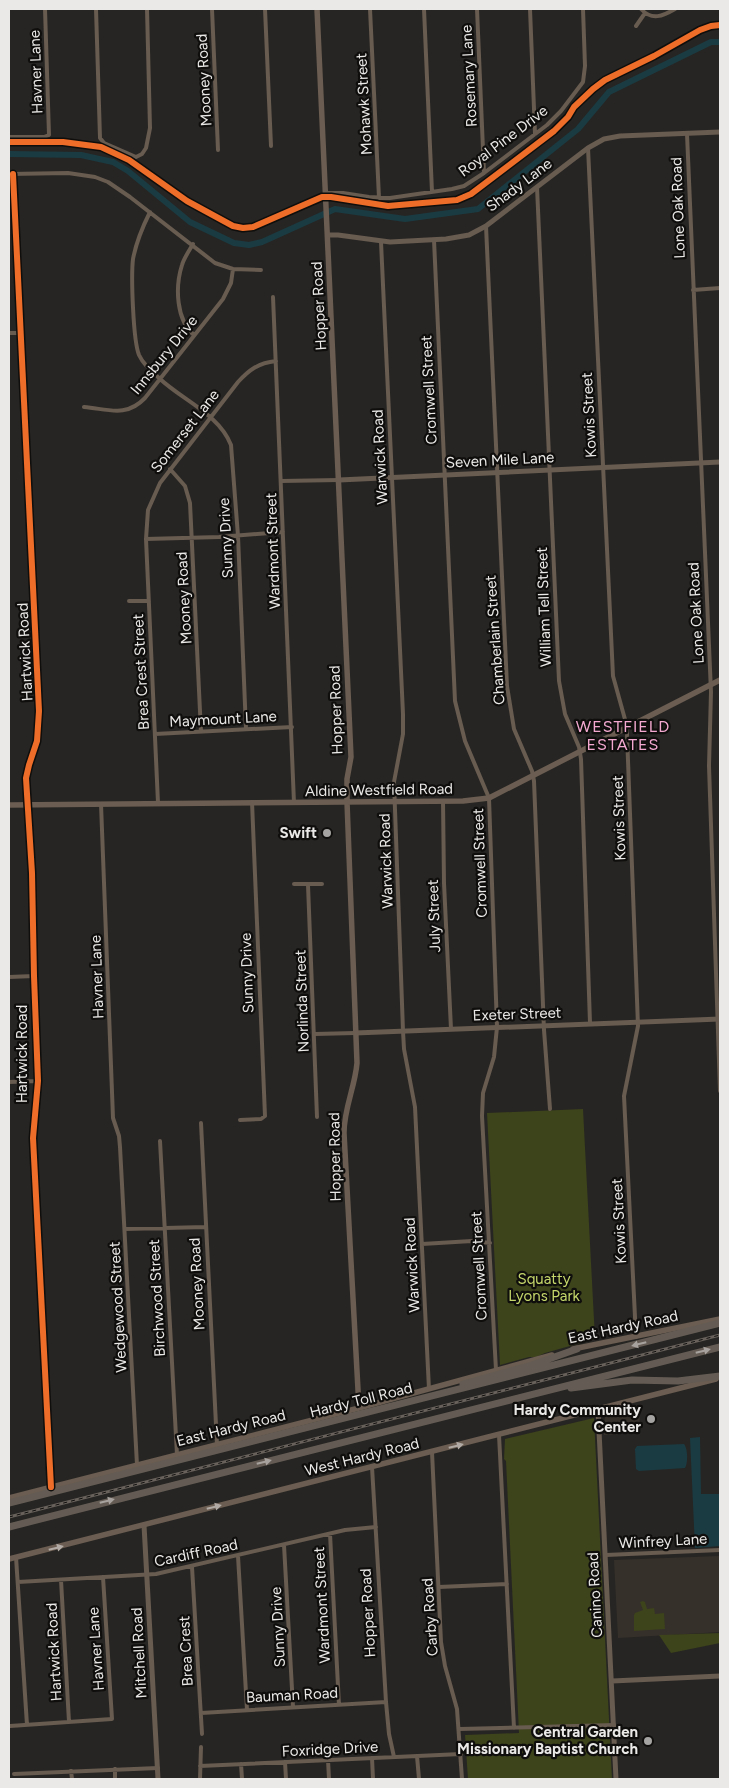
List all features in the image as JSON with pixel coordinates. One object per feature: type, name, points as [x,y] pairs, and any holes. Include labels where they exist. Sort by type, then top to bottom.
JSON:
[{"type":"highway","name":"Hardy Toll Road","points":[[9,1503],[720,1323]]},
{"type":"highway","points":[[9,1527],[720,1347]]},
{"type":"highway","points":[[420,1400],[444,1390],[532,1365],[577,1348]]},
{"type":"highway","points":[[554,1389],[632,1380],[678,1381],[720,1377]]},
{"type":"main road","name":"Hopper Road","points":[[317,9],[351,757],[347,779],[347,802],[357,1063],[356,1079],[348,1099],[344,1133],[359,1408]]},
{"type":"main road","name":"Aldine Westfield Road","points":[[9,805],[463,801],[489,798],[720,680]]},
{"type":"main road","name":"East Hardy Road","points":[[9,1498],[359,1408],[577,1348],[720,1319]]},
{"type":"main road","name":"West Hardy Road","points":[[9,1559],[598,1410],[720,1377]]},
{"type":"street","name":"Havner Lane","points":[[9,137],[44,137],[48,135],[45,9]]},
{"type":"street","points":[[96,9],[100,135],[104,143],[130,156],[139,156],[146,148],[150,128],[147,9]]},
{"type":"street","name":"Mooney Road","points":[[212,9],[218,150]]},
{"type":"street","points":[[265,9],[271,146]]},
{"type":"street","name":"Mohawk Street","points":[[370,9],[380,198]]},
{"type":"street","points":[[424,9],[432,192]]},
{"type":"street","name":"Rosemary Lane","points":[[477,9],[484,173]]},
{"type":"street","points":[[530,9],[535,134]]},
{"type":"street","name":"Royal Pine Drive","points":[[326,193],[390,198],[464,186],[484,173],[535,134],[561,111],[580,88],[585,77],[583,9]]},
{"type":"street","points":[[641,9],[645,13],[658,17],[675,9]]},
{"type":"street","points":[[636,26],[645,13]]},
{"type":"street","name":"Shady Lane","points":[[328,235],[381,242],[446,239],[469,234],[486,226],[588,148],[604,139],[620,136],[720,132]]},
{"type":"street","name":"Lone Oak Road","points":[[687,134],[711,685],[709,766],[720,1091]]},
{"type":"street","name":"Kowis Street","points":[[588,148],[613,676],[627,728],[638,1022],[624,1096],[636,1337]]},
{"type":"street","points":[[11,174],[68,173],[95,178],[119,189],[193,244],[215,263],[233,269],[261,270]]},
{"type":"street","name":"Hartwick Road","points":[[11,174],[21,333],[39,727],[37,741],[27,772],[38,1081],[33,1138],[51,1487]]},
{"type":"street","name":"William Tell Street","points":[[537,187],[559,681],[565,714],[580,752],[590,1023]]},
{"type":"street","points":[[150,212],[134,257],[134,328],[140,356],[148,368],[160,379]]},
{"type":"street","name":"Chamberlain Street","points":[[486,226],[507,686],[514,729],[533,776],[544,1026],[550,1109]]},
{"type":"street","name":"Cromwell Street","points":[[434,240],[455,701],[465,741],[489,798],[497,1027],[494,1057],[483,1093],[482,1116],[496,1370]]},
{"type":"street","name":"Warwick Road","points":[[381,242],[403,714],[402,734],[394,782],[404,1049],[415,1107],[429,1389]]},
{"type":"street","points":[[193,244],[182,264],[179,291],[182,320],[194,336]]},
{"type":"street","name":"Innsbury Drive","points":[[84,407],[121,412],[129,410],[142,402],[228,290],[233,269]]},
{"type":"street","points":[[693,290],[720,288]]},
{"type":"street","name":"Wardmont Street","points":[[273,298],[294,803]]},
{"type":"street","points":[[9,333],[21,333]]},
{"type":"street","name":"Somerset Lane","points":[[146,539],[146,519],[150,501],[170,469],[238,382],[259,364],[276,361]]},
{"type":"street","name":"Sunny Drive","points":[[160,379],[223,430],[231,445],[238,536],[246,729]]},
{"type":"street","name":"Seven Mile Lane","points":[[281,481],[339,480],[720,462]]},
{"type":"street","name":"Mooney Road","points":[[170,469],[183,483],[190,503],[201,732]]},
{"type":"street","points":[[146,539],[238,536],[283,532]]},
{"type":"street","name":"Brea Crest Street","points":[[146,539],[158,803]]},
{"type":"street","points":[[129,601],[149,601]]},
{"type":"street","name":"Maymount Lane","points":[[155,734],[292,727]]},
{"type":"street","name":"July Street","points":[[443,801],[444,883],[451,1029]]},
{"type":"street","name":"Sunny Drive","points":[[240,1120],[262,1119],[265,1116],[252,802]]},
{"type":"street","name":"Havner Lane","points":[[101,804],[113,1118],[119,1136],[120,1147]]},
{"type":"street","points":[[294,884],[322,884]]},
{"type":"street","name":"Norlinda Street","points":[[308,885],[318,1117]]},
{"type":"street","points":[[9,977],[34,976]]},
{"type":"street","name":"Exeter Street","points":[[315,1034],[719,1019]]},
{"type":"street","points":[[9,1082],[38,1081]]},
{"type":"street","name":"Mooney Road","points":[[201,1123],[216,1445]]},
{"type":"street","name":"Birchwood Street","points":[[160,1141],[177,1455]]},
{"type":"street","name":"Wedgewood Street","points":[[120,1147],[137,1465]]},
{"type":"street","points":[[125,1229],[206,1227]]},
{"type":"street","points":[[422,1244],[490,1242]]},
{"type":"street","name":"Canino Road","points":[[598,1410],[616,1779]]},
{"type":"street","points":[[499,1435],[514,1728]]},
{"type":"street","name":"Carby Road","points":[[432,1452],[441,1642],[445,1666],[458,1709],[462,1779]]},
{"type":"street","name":"Hopper Road","points":[[372,1467],[386,1702],[389,1734],[394,1757]]},
{"type":"street","name":"Mitchell Road","points":[[144,1525],[158,1779]]},
{"type":"street","name":"Cardiff Road","points":[[18,1582],[147,1575],[192,1567],[345,1530],[376,1527]]},
{"type":"street","name":"Wardmont Street","points":[[330,1534],[340,1705]]},
{"type":"street","name":"Sunny Drive","points":[[284,1545],[293,1707]]},
{"type":"street","name":"Winfrey Lane","points":[[606,1555],[720,1550]]},
{"type":"street","points":[[238,1556],[247,1710]]},
{"type":"street","points":[[16,1558],[27,1724]]},
{"type":"street","name":"Brea Crest","points":[[192,1567],[202,1734]]},
{"type":"street","name":"Havner Lane","points":[[69,1722],[112,1719],[103,1577]]},
{"type":"street","name":"Hartwick Road","points":[[61,1580],[69,1722]]},
{"type":"street","points":[[439,1587],[507,1584]]},
{"type":"street","points":[[612,1681],[720,1676]]},
{"type":"street","name":"Bauman Road","points":[[201,1713],[386,1702]]},
{"type":"street","points":[[10,1726],[69,1722]]},
{"type":"street","points":[[460,1729],[614,1725]]},
{"type":"street","points":[[200,1779],[201,1747]]},
{"type":"street","name":"Foxridge Drive","points":[[200,1766],[461,1754]]},
{"type":"street","points":[[417,1756],[418,1779]]},
{"type":"street","points":[[372,1758],[374,1779]]},
{"type":"street","points":[[328,1760],[329,1779]]},
{"type":"street","points":[[285,1762],[286,1779]]},
{"type":"street","points":[[242,1764],[242,1779]]},
{"type":"street","points":[[14,1774],[158,1768]]},
{"type":"street","points":[[115,1769],[115,1779]]},
{"type":"street","points":[[71,1771],[72,1779]]},
{"type":"street","points":[[31,1772],[31,1779]]},
{"type":"shaded area","points":[[639,1405],[640,1433],[604,1435],[605,1414]]},
{"type":"shaded area","points":[[720,1556],[720,1632],[618,1638],[614,1560]]},
{"type":"green space","name":"Squatty Lyons Park","points":[[583,1109],[595,1339],[536,1357],[529,1357],[500,1365],[487,1113]]},
{"type":"green space","points":[[594,1418],[612,1779],[468,1779],[465,1735],[519,1733],[506,1461],[504,1459],[505,1439]]},
{"type":"green space","points":[[643,1601],[647,1609],[654,1608],[655,1614],[664,1613],[665,1629],[634,1631],[634,1615],[643,1610],[640,1602]]},
{"type":"green space","points":[[720,1633],[720,1643],[671,1653],[659,1635]]},
{"type":"water","points":[[700,1437],[701,1494],[720,1494],[720,1546],[695,1548],[690,1438]]},
{"type":"water","points":[[684,1444],[687,1456],[685,1468],[639,1471],[636,1469],[635,1449],[637,1446]]},
{"type":"waterway","points":[[9,154],[81,155],[113,162],[128,171],[190,222],[234,243],[249,245],[262,242],[335,209],[405,219],[478,209],[578,129],[609,92],[711,42],[720,42]]},
{"type":"railway","points":[[9,1517],[720,1335]]},
{"type":"cycle path","points":[[9,142],[63,142],[101,147],[129,160],[187,201],[233,226],[243,228],[253,227],[322,197],[388,206],[457,200],[471,194],[554,131],[568,117],[574,107],[605,80],[654,56],[700,30],[720,25]]},
{"type":"cycle path","points":[[13,174],[39,711],[37,741],[26,778],[32,873],[38,1081],[33,1138],[51,1487]]},
{"type":"place","name":"Swift","points":[[327,833]]},
{"type":"place","name":"Hardy Community Center","points":[[651,1419]]},
{"type":"place","name":"Central Garden Missionary Baptist Church","points":[[648,1741]]},
{"type":"district","name":"WESTFIELD ESTATES","points":[[623,735]]}]
